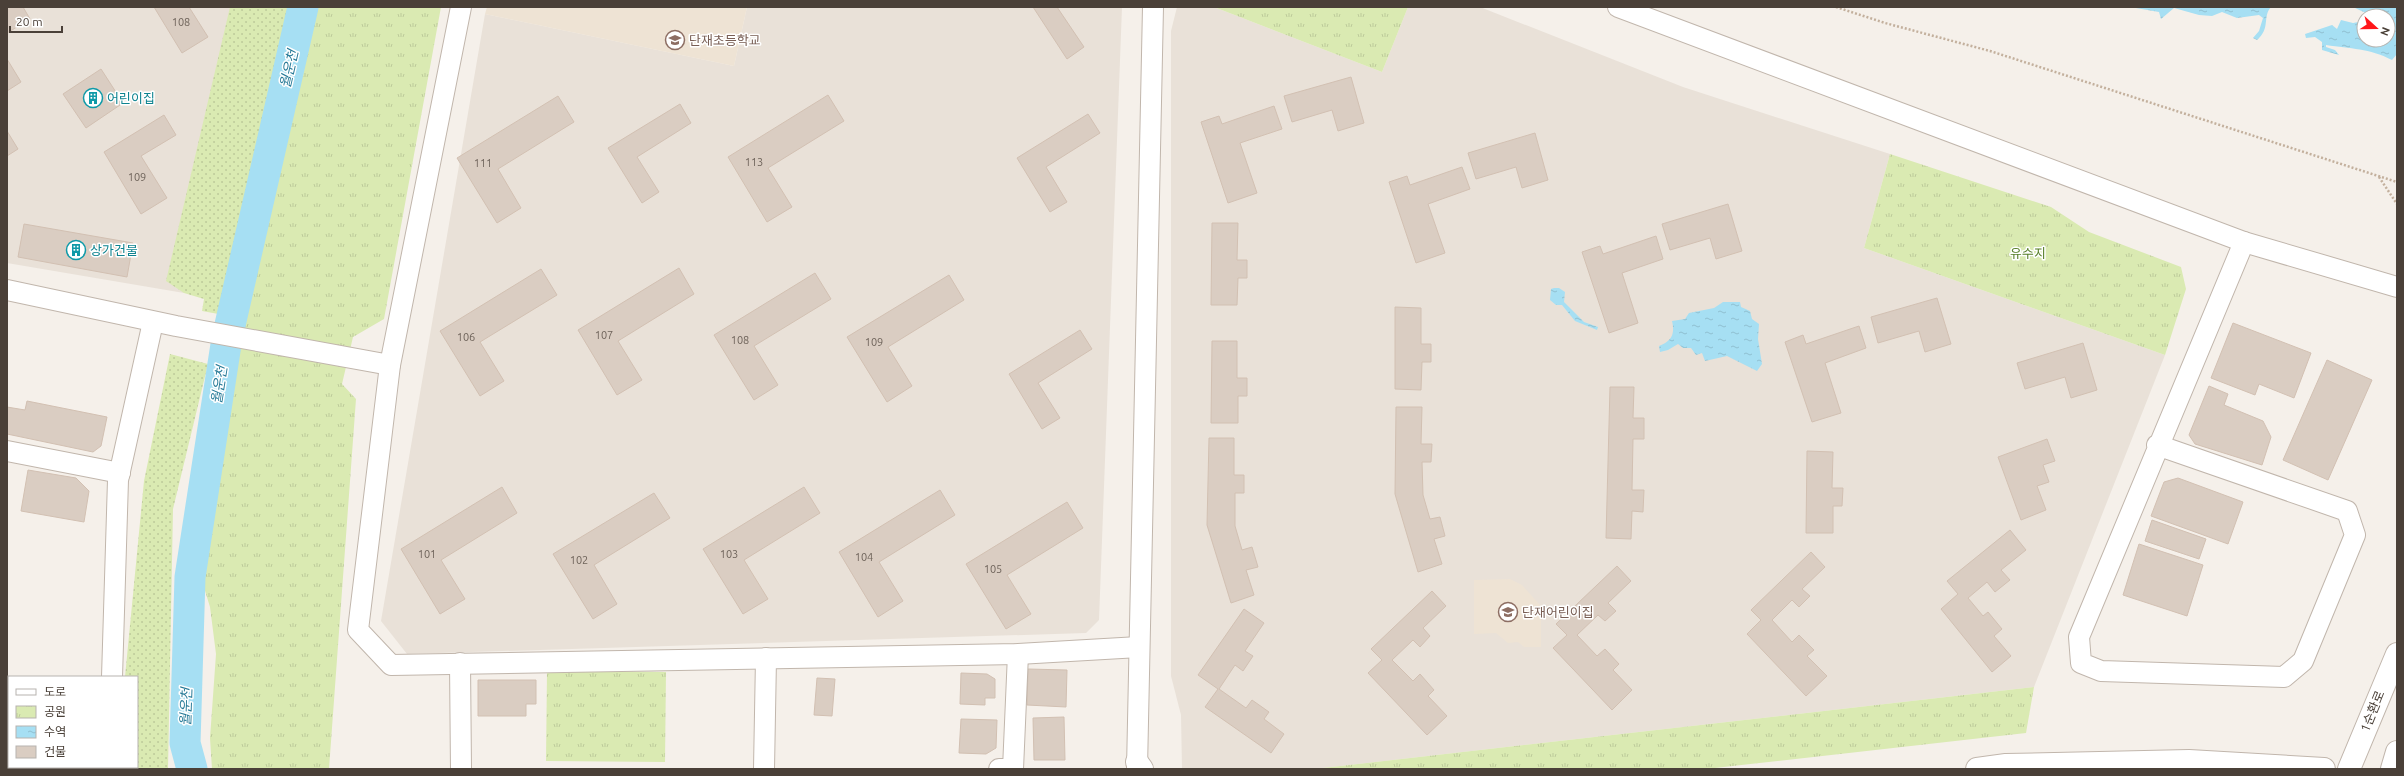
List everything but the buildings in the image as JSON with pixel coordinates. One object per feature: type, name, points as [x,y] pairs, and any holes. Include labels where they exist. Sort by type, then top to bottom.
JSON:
[{"type":"street","points":[[461,7],[390,365],[358,630],[391,664],[1018,654],[1139,647]]},
{"type":"street","points":[[1139,766],[1139,647],[1154,7]]},
{"type":"street","points":[[1618,7],[2244,242],[2397,287]]},
{"type":"street","points":[[2158,445],[2347,511],[2355,536],[2303,661],[2284,677],[2101,671],[2081,663],[2079,637],[2158,445],[2244,242]]},
{"type":"street","points":[[7,290],[153,322],[390,365]]},
{"type":"street","points":[[112,676],[120,472],[153,322]]},
{"type":"street","points":[[7,451],[120,472]]},
{"type":"street","points":[[999,769],[1013,769],[1018,654]]},
{"type":"street","name":"1순환로","points":[[2349,769],[2397,654]]},
{"type":"street","points":[[764,769],[766,658]]},
{"type":"street","points":[[460,663],[461,769]]},
{"type":"street","points":[[2392,769],[2397,752]]},
{"type":"street","points":[[1977,769],[2006,765],[2189,761],[2247,766],[2324,769]]},
{"type":"path","points":[[1836,7],[1885,23],[1990,51],[2397,182]]},
{"type":"path","points":[[2379,177],[2397,204]]},
{"type":"shaded area","points":[[7,7],[246,7],[184,293],[7,263]]},
{"type":"shaded area","name":"단재초등학교","points":[[487,7],[747,7],[734,66],[485,14]]},
{"type":"shaded area","points":[[747,7],[1122,7],[1099,620],[1086,633],[407,654],[381,621],[485,14],[734,66]]},
{"type":"shaded area","points":[[1177,7],[1214,7],[1382,72],[1408,7],[1480,7],[1683,87],[1890,154],[1864,248],[2165,355],[2034,687],[1314,769],[1182,769],[1181,715],[1171,676],[1171,31]]},
{"type":"shaded area","name":"단재어린이집","points":[[1510,579],[1522,585],[1541,606],[1541,647],[1524,647],[1518,642],[1508,643],[1496,633],[1474,634],[1474,580]]},
{"type":"green space","points":[[230,7],[296,7],[224,315],[202,311],[204,299],[184,293],[166,281]]},
{"type":"green space","points":[[309,7],[441,7],[384,319],[353,337],[342,384],[356,399],[329,769],[212,769],[210,738],[216,654],[210,607],[202,581],[209,520],[219,472],[228,366]]},
{"type":"green space","points":[[1214,7],[1408,7],[1382,72]]},
{"type":"green space","name":"유수지","points":[[1890,154],[2051,207],[2089,232],[2181,267],[2186,289],[2165,355],[1864,248]]},
{"type":"green space","points":[[170,354],[208,364],[173,509],[168,769],[116,769],[138,768],[138,676],[125,676],[144,481]]},
{"type":"green space","points":[[547,671],[666,672],[665,762],[546,761]]},
{"type":"green space","points":[[2034,687],[2026,733],[1706,769],[1314,769]]},
{"type":"water","points":[[2130,7],[2271,7],[2268,11],[2264,31],[2257,40],[2253,38],[2259,31],[2263,18],[2259,15],[2237,18],[2222,12],[2212,16],[2199,15],[2174,8],[2161,19],[2159,12]]},
{"type":"water","points":[[2353,7],[2397,7],[2397,54],[2392,60],[2368,51],[2326,45],[2326,47],[2335,50],[2339,55],[2322,50],[2322,42],[2315,37],[2306,38],[2305,34],[2332,25],[2337,29],[2341,20],[2356,22],[2356,48],[2396,48],[2396,8],[2356,8]]},
{"type":"water","points":[[1559,288],[1565,292],[1564,302],[1584,322],[1598,327],[1597,330],[1575,321],[1562,305],[1556,305],[1550,300],[1551,289]]},
{"type":"water","points":[[1723,302],[1740,302],[1741,307],[1750,311],[1752,319],[1759,324],[1758,339],[1762,364],[1757,371],[1727,356],[1705,361],[1702,353],[1696,355],[1691,348],[1683,348],[1678,344],[1668,350],[1660,352],[1659,346],[1667,342],[1672,336],[1672,321],[1685,319],[1689,313],[1714,308]]},
{"type":"waterway","name":"월운천","points":[[192,769],[185,743],[190,577],[227,338],[303,7]]},
{"type":"place","name":"단재초등학교","points":[[675,40]]},
{"type":"place","name":"어린이집","points":[[93,98]]},
{"type":"place","name":"상가건물","points":[[76,250]]},
{"type":"place","name":"단재어린이집","points":[[1508,612]]}]
